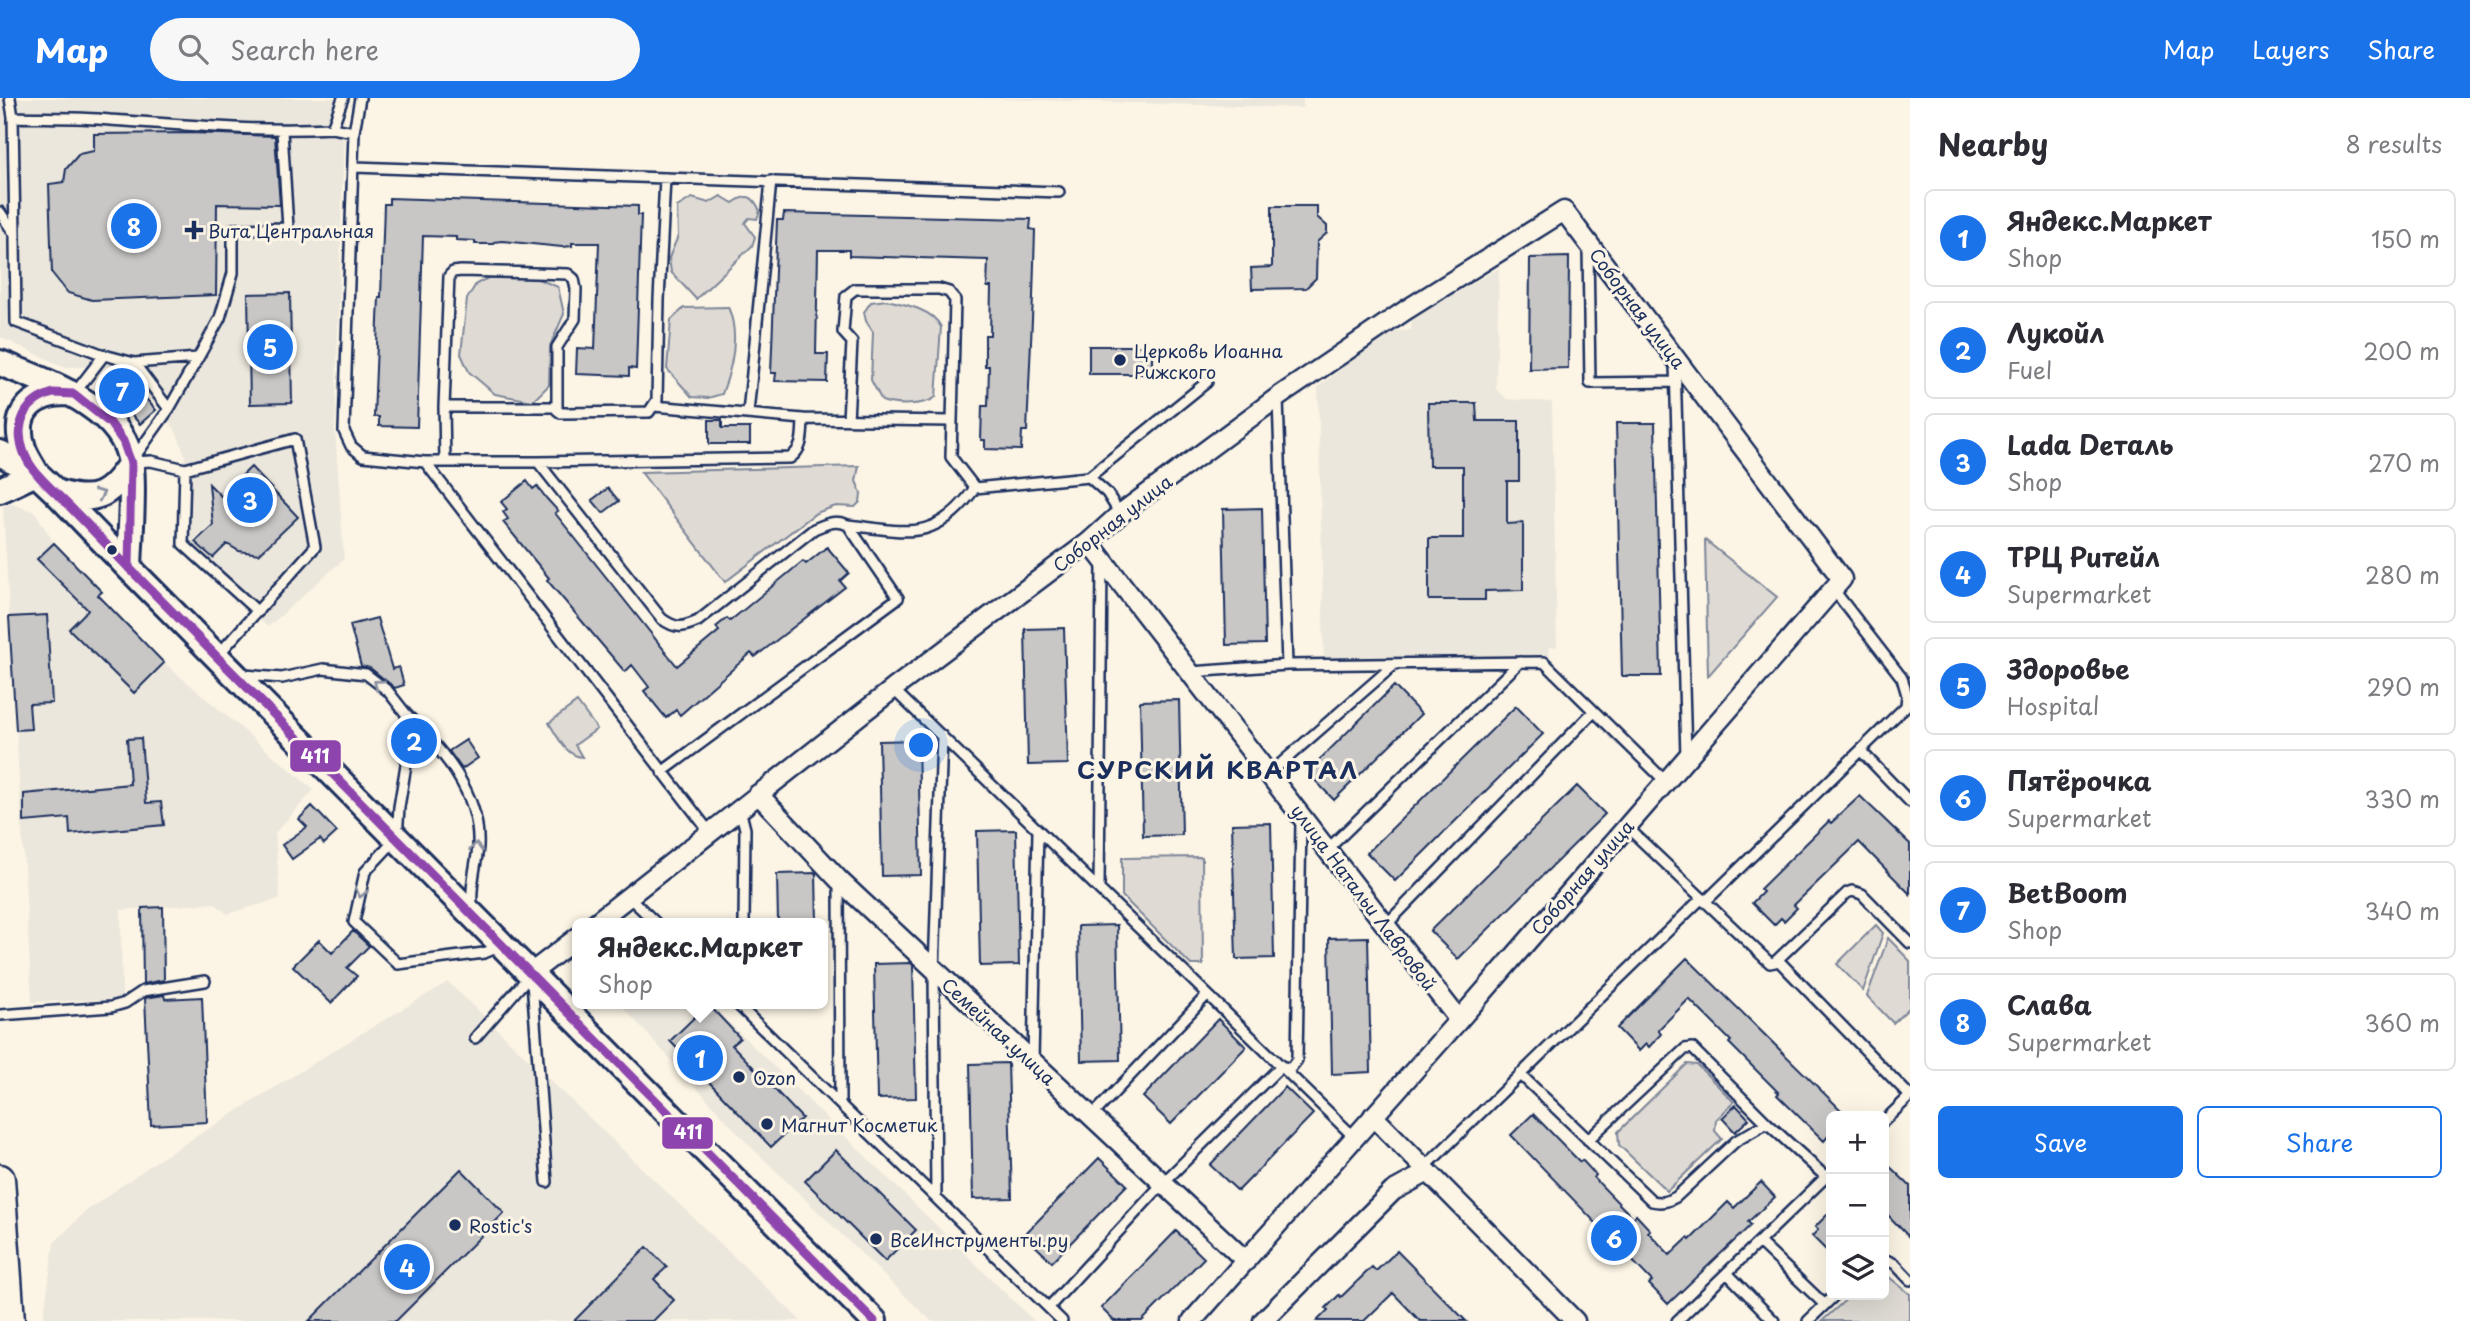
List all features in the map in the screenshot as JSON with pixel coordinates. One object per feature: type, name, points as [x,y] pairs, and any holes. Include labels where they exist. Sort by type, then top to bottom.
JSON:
[{"type":"main road","points":[[0,363],[74,394],[110,423],[124,441],[131,463],[129,568]]},
{"type":"main road","points":[[36,473],[23,449],[21,419],[28,405],[39,397],[53,393],[74,394]]},
{"type":"main road","points":[[0,453],[36,473],[56,492],[874,1321]]},
{"type":"main road","points":[[56,492],[76,499],[89,499],[103,494],[120,480],[131,463]]},
{"type":"main road","points":[[0,490],[36,473]]},
{"type":"main road","points":[[0,1179],[10,1321]]},
{"type":"street","name":"Соборная улица","points":[[602,918],[893,689],[1089,542],[1120,514],[1278,397],[1406,310],[1564,211],[1842,579],[1459,1020],[1192,1321]]},
{"type":"street","name":"улица Натальи Лавровой","points":[[1089,542],[1459,1020]]},
{"type":"street","name":"Семейная улица","points":[[758,794],[839,880],[934,971],[1246,1261]]},
{"type":"street","points":[[531,973],[572,942]]},
{"type":"street","points":[[1373,1116],[1575,1321]]},
{"type":"street","points":[[1263,1321],[1394,1191],[1426,1170]]},
{"type":"lane","points":[[10,98],[13,117],[16,322],[104,355],[134,363],[198,358]]},
{"type":"lane","points":[[332,128],[342,98]]},
{"type":"lane","points":[[360,98],[354,132],[344,431],[351,446],[363,456],[425,462],[790,458],[798,453],[802,446],[803,419]]},
{"type":"lane","points":[[13,117],[107,120],[232,130],[332,128],[354,132]]},
{"type":"lane","points":[[131,463],[169,409],[220,318],[233,273],[233,229],[288,228],[282,131]]},
{"type":"lane","points":[[354,167],[1059,192]]},
{"type":"lane","points":[[445,462],[447,282],[453,272],[568,274],[574,279],[575,319],[557,347],[557,407],[561,413],[642,413],[649,412],[654,406],[657,400],[665,178]]},
{"type":"lane","points":[[748,413],[771,181]]},
{"type":"lane","points":[[0,212],[15,235]]},
{"type":"lane","points":[[1588,242],[1590,383],[1676,382]]},
{"type":"lane","points":[[848,420],[852,342],[843,332],[846,296],[855,289],[939,289],[949,292],[955,300],[951,457],[975,488]]},
{"type":"lane","points":[[74,394],[104,355]]},
{"type":"lane","points":[[1675,358],[1686,758]]},
{"type":"lane","points":[[134,363],[169,409]]},
{"type":"lane","points":[[538,462],[662,619],[672,626],[682,628],[698,621],[814,529],[829,523],[841,522],[903,531],[933,528],[963,505],[975,488],[1089,477],[1207,382]]},
{"type":"lane","points":[[1278,397],[1287,666]]},
{"type":"lane","points":[[654,406],[803,419],[952,421]]},
{"type":"lane","points":[[444,407],[557,407]]},
{"type":"lane","points":[[131,463],[151,461],[185,469],[295,439],[315,547],[217,657]]},
{"type":"lane","points":[[425,462],[711,834]]},
{"type":"lane","points":[[185,469],[183,544],[258,612]]},
{"type":"lane","points":[[1089,477],[1107,493],[1120,514]]},
{"type":"lane","points":[[662,772],[898,598],[848,525]]},
{"type":"lane","points":[[1099,889],[1102,561]]},
{"type":"lane","points":[[1426,1170],[1520,1074],[1906,706],[1907,695],[1902,678],[1833,589]]},
{"type":"lane","points":[[1328,849],[1520,662]]},
{"type":"lane","points":[[1189,672],[1287,666],[1544,662],[1665,781]]},
{"type":"lane","points":[[1269,773],[1395,664]]},
{"type":"lane","points":[[235,674],[282,678],[323,669],[366,674],[388,691],[435,743],[459,778],[476,814],[478,847],[471,893],[473,914]]},
{"type":"lane","points":[[893,689],[1354,1137]]},
{"type":"lane","points":[[1386,925],[1594,711]]},
{"type":"lane","points":[[406,714],[409,747],[397,838],[365,872],[354,922],[398,964],[484,953],[504,946]]},
{"type":"lane","points":[[936,1197],[934,971],[942,736]]},
{"type":"lane","points":[[1861,751],[1910,803]]},
{"type":"lane","points":[[740,810],[745,830],[744,918]]},
{"type":"lane","points":[[1281,1066],[1290,1069],[1297,1060],[1302,815]]},
{"type":"lane","points":[[1626,826],[1768,962],[1778,960],[1852,891],[1862,894],[1910,943]]},
{"type":"lane","points":[[1033,1062],[1038,830]]},
{"type":"lane","points":[[839,880],[840,1104]]},
{"type":"lane","points":[[629,897],[651,918]]},
{"type":"lane","points":[[1778,960],[1908,1101],[1889,1117]]},
{"type":"lane","points":[[475,1038],[531,973]]},
{"type":"lane","points":[[531,973],[547,1182]]},
{"type":"lane","points":[[0,1015],[111,1007],[125,1003],[143,992],[205,981]]},
{"type":"lane","points":[[1091,1117],[1207,995]]},
{"type":"lane","points":[[744,1009],[1062,1321]]},
{"type":"lane","points":[[1588,1140],[1688,1048],[1696,1050],[1767,1123],[1827,1174]]},
{"type":"lane","points":[[1049,1307],[1164,1182],[1281,1066]]},
{"type":"lane","points":[[1520,1074],[1652,1201],[1658,1203],[1676,1197],[1736,1141],[1767,1123]]},
{"type":"lane","points":[[1677,1321],[1826,1177]]},
{"type":"lane","points":[[1759,1242],[1825,1305]]},
{"type":"lane","points":[[1889,1261],[1910,1280]]},
{"type":"lane","points":[[1727,1273],[1773,1321]]},
{"type":"lane","points":[[1808,1321],[1830,1300]]},
{"type":"shaded area","points":[[0,98],[345,98],[335,428],[344,559],[268,627],[190,561],[177,542],[180,484],[185,455],[175,429],[125,367],[64,367],[0,337]]},
{"type":"shaded area","points":[[968,98],[1303,98],[1303,108]]},
{"type":"shaded area","points":[[721,196],[733,203],[746,197],[755,202],[760,211],[757,219],[749,218],[745,223],[755,237],[752,246],[696,299],[671,272],[669,258],[678,236],[677,207],[692,198],[709,203]]},
{"type":"shaded area","points":[[1499,268],[1496,389],[1507,399],[1552,402],[1557,647],[1549,647],[1550,659],[1324,661],[1318,387],[1388,332],[1411,330],[1412,318]]},
{"type":"shaded area","points":[[533,277],[558,287],[564,314],[550,346],[549,385],[533,401],[495,394],[469,372],[461,354],[467,299],[476,284],[488,278]]},
{"type":"shaded area","points":[[887,300],[925,312],[941,327],[936,397],[931,400],[910,404],[882,401],[871,380],[873,332],[864,312],[871,302]]},
{"type":"shaded area","points":[[728,307],[734,328],[734,340],[729,373],[722,394],[708,398],[692,397],[667,369],[671,320],[684,308]]},
{"type":"shaded area","points":[[859,466],[856,481],[861,493],[860,502],[855,507],[836,506],[816,513],[725,582],[641,472]]},
{"type":"shaded area","points":[[10,503],[35,512],[54,543],[38,559],[149,673],[162,661],[314,790],[275,833],[280,899],[227,914],[215,903],[121,910],[122,999],[32,1002],[3,507]]},
{"type":"shaded area","points":[[1705,540],[1777,597],[1708,676]]},
{"type":"shaded area","points":[[577,702],[597,729],[575,745],[582,757],[567,749],[549,723]]},
{"type":"shaded area","points":[[1202,857],[1203,965],[1191,965],[1122,896],[1122,858]]},
{"type":"shaded area","points":[[1876,925],[1883,933],[1863,991],[1837,964]]},
{"type":"shaded area","points":[[1888,938],[1910,961],[1910,1007],[1893,1023],[1867,996]]},
{"type":"shaded area","points":[[448,982],[801,1321],[43,1321],[54,1243],[85,1212],[152,1164]]},
{"type":"shaded area","points":[[625,1009],[715,1009],[1034,1321],[931,1321],[747,1143]]},
{"type":"shaded area","points":[[1687,1064],[1697,1065],[1734,1102],[1716,1120],[1715,1131],[1722,1139],[1667,1191],[1619,1145],[1618,1132]]},
{"type":"shaded area","points":[[1889,1277],[1910,1294],[1910,1321],[1822,1321],[1845,1300],[1889,1300]]},
{"type":"building","points":[[94,134],[275,136],[280,205],[217,204],[216,295],[92,300],[68,293],[52,273],[49,184],[64,182],[66,169],[79,154],[94,151]]},
{"type":"building","points":[[389,198],[638,206],[638,215],[641,215],[636,369],[629,368],[629,376],[576,374],[577,348],[595,349],[599,243],[572,243],[572,246],[562,247],[502,241],[475,244],[475,241],[456,240],[456,237],[423,236],[417,427],[379,426],[379,417],[374,417],[379,297],[384,204],[389,204]]},
{"type":"building","points":[[1272,206],[1317,206],[1317,217],[1327,226],[1327,233],[1317,242],[1316,278],[1306,288],[1252,289],[1251,268],[1272,267]]},
{"type":"building","points":[[784,213],[1031,219],[1030,229],[1035,230],[1033,297],[1027,431],[1022,431],[1021,450],[985,449],[985,440],[981,440],[982,406],[988,406],[989,366],[985,366],[985,335],[990,335],[991,287],[987,287],[988,260],[849,256],[849,250],[818,250],[816,354],[828,354],[827,382],[775,381],[776,373],[771,373],[777,220],[783,220]]},
{"type":"building","points":[[1569,257],[1568,368],[1529,369],[1530,258]]},
{"type":"building","points":[[290,293],[292,403],[250,404],[248,294]]},
{"type":"building","name":"Церковь Иоанна Рижского","points":[[1089,346],[1152,346],[1152,374],[1089,374]]},
{"type":"building","points":[[120,370],[156,410],[140,424],[104,385]]},
{"type":"building","points":[[1428,403],[1476,403],[1477,421],[1519,421],[1519,481],[1507,481],[1507,524],[1523,523],[1523,590],[1485,591],[1485,600],[1429,600],[1429,538],[1463,538],[1463,466],[1429,466]]},
{"type":"building","points":[[709,420],[722,420],[722,428],[750,428],[750,444],[709,444]]},
{"type":"building","points":[[1616,423],[1655,423],[1661,676],[1622,676]]},
{"type":"building","points":[[251,467],[298,517],[259,554],[239,551],[227,544],[213,558],[195,542],[213,525],[209,484],[221,496]]},
{"type":"building","points":[[527,481],[533,489],[537,486],[558,511],[555,513],[677,666],[719,631],[716,627],[727,618],[730,621],[803,561],[806,564],[827,547],[849,573],[840,581],[845,587],[755,657],[751,653],[680,715],[676,710],[666,718],[644,691],[649,687],[632,665],[625,672],[547,580],[549,578],[503,522],[508,519],[503,512],[507,509],[501,502]]},
{"type":"building","points":[[608,488],[619,501],[603,513],[592,500]]},
{"type":"building","points":[[1262,508],[1265,644],[1226,645],[1223,509]]},
{"type":"building","points":[[54,543],[102,592],[98,595],[164,663],[134,693],[69,629],[88,610],[37,559]]},
{"type":"building","points":[[47,615],[52,703],[29,704],[31,729],[16,730],[9,617]]},
{"type":"building","points":[[377,618],[392,669],[399,667],[404,685],[395,688],[370,668],[361,666],[350,625]]},
{"type":"building","points":[[1064,628],[1068,764],[1028,765],[1025,629]]},
{"type":"building","points":[[1394,686],[1421,714],[1334,800],[1307,772]]},
{"type":"building","points":[[1179,700],[1182,835],[1143,836],[1140,701]]},
{"type":"building","points":[[1516,706],[1543,734],[1395,881],[1367,853]]},
{"type":"building","points":[[141,738],[146,803],[161,802],[164,825],[70,834],[69,818],[24,822],[24,794],[130,784],[127,739]]},
{"type":"building","points":[[466,740],[478,758],[462,769],[449,751]]},
{"type":"building","points":[[918,740],[921,875],[882,876],[879,741]]},
{"type":"building","points":[[1577,786],[1605,814],[1458,959],[1430,931]]},
{"type":"building","points":[[1860,796],[1910,844],[1910,894],[1859,842],[1794,905],[1797,908],[1784,921],[1781,918],[1774,925],[1752,903],[1763,892],[1760,889],[1829,821],[1831,823]]},
{"type":"building","points":[[312,806],[337,832],[324,844],[320,839],[292,859],[282,845],[307,827],[299,819]]},
{"type":"building","points":[[1271,823],[1274,958],[1236,959],[1232,824]]},
{"type":"building","points":[[1016,830],[1019,965],[980,966],[977,831]]},
{"type":"building","points":[[816,873],[817,918],[778,918],[777,874]]},
{"type":"building","points":[[163,907],[164,980],[143,984],[142,908]]},
{"type":"building","points":[[1117,925],[1120,1060],[1081,1061],[1078,926]]},
{"type":"building","points":[[353,931],[369,946],[347,968],[357,976],[331,1003],[293,966],[319,940],[332,953]]},
{"type":"building","points":[[1368,937],[1371,1072],[1332,1074],[1329,938]]},
{"type":"building","points":[[1687,958],[1842,1111],[1826,1111],[1824,1141],[1777,1095],[1779,1093],[1689,999],[1658,1030],[1661,1034],[1649,1047],[1646,1044],[1639,1051],[1617,1028]]},
{"type":"building","points":[[911,963],[916,1098],[877,1099],[874,964]]},
{"type":"building","points":[[164,995],[165,999],[202,997],[207,1122],[151,1125],[145,998]]},
{"type":"building","points":[[703,1009],[713,1009],[740,1038],[732,1045],[802,1118],[771,1147],[670,1041]]},
{"type":"building","points":[[1218,1019],[1246,1047],[1171,1124],[1143,1097]]},
{"type":"building","points":[[1008,1063],[1012,1198],[973,1199],[970,1064]]},
{"type":"building","points":[[1285,1087],[1313,1114],[1238,1191],[1210,1165]]},
{"type":"building","points":[[1736,1105],[1749,1119],[1735,1132],[1722,1118]]},
{"type":"building","points":[[1533,1114],[1580,1162],[1582,1160],[1596,1175],[1594,1178],[1633,1218],[1636,1215],[1670,1255],[1688,1238],[1690,1240],[1728,1202],[1734,1208],[1761,1182],[1775,1197],[1748,1222],[1751,1225],[1668,1304],[1649,1284],[1652,1281],[1511,1135]]},
{"type":"building","points":[[836,1150],[916,1230],[885,1261],[805,1181]]},
{"type":"building","points":[[1099,1158],[1127,1185],[1052,1262],[1024,1235]]},
{"type":"building","points":[[1889,1166],[1910,1186],[1910,1238],[1889,1216]]},
{"type":"building","points":[[461,1169],[504,1213],[396,1321],[309,1321]]},
{"type":"building","points":[[1826,1216],[1826,1250],[1812,1236],[1818,1230],[1815,1227]]},
{"type":"building","points":[[1176,1231],[1204,1258],[1142,1321],[1114,1321],[1101,1308]]},
{"type":"building","points":[[647,1247],[667,1267],[654,1279],[674,1300],[653,1321],[574,1321]]},
{"type":"building","points":[[1397,1251],[1466,1321],[1420,1321],[1393,1293],[1364,1321],[1317,1321],[1339,1295],[1341,1297],[1372,1267],[1376,1271]]},
{"type":"transit line","name":"411","points":[[53,393],[74,394],[110,423],[123,441],[131,463],[129,568],[29,464],[21,439],[23,417],[30,407],[53,393]]},
{"type":"transit line","name":"411","points":[[129,568],[874,1321]]},
{"type":"place","name":"Слава","points":[[134,226]]},
{"type":"place","name":"Вита Центральная","points":[[194,230]]},
{"type":"place","name":"Здоровье","points":[[270,347]]},
{"type":"place","name":"Церковь Иоанна Рижского","points":[[1120,360]]},
{"type":"place","name":"BetBoom","points":[[122,391]]},
{"type":"place","name":"Lada Dеталь","points":[[250,500]]},
{"type":"place","name":"Лукойл","points":[[414,741]]},
{"type":"place","name":"Яндекс.Маркет","points":[[700,1058]]},
{"type":"place","name":"Ozon","points":[[739,1077]]},
{"type":"place","name":"Магнит Косметик","points":[[767,1124]]},
{"type":"place","name":"Rostic's","points":[[455,1225]]},
{"type":"place","name":"Пятёрочка","points":[[1614,1238]]},
{"type":"place","name":"ВсеИнструменты.ру","points":[[876,1239]]},
{"type":"place","name":"ТРЦ Ритейл","points":[[407,1267]]},
{"type":"district","name":"СУРСКИЙ КВАРТАЛ","points":[[1218,769]]}]
